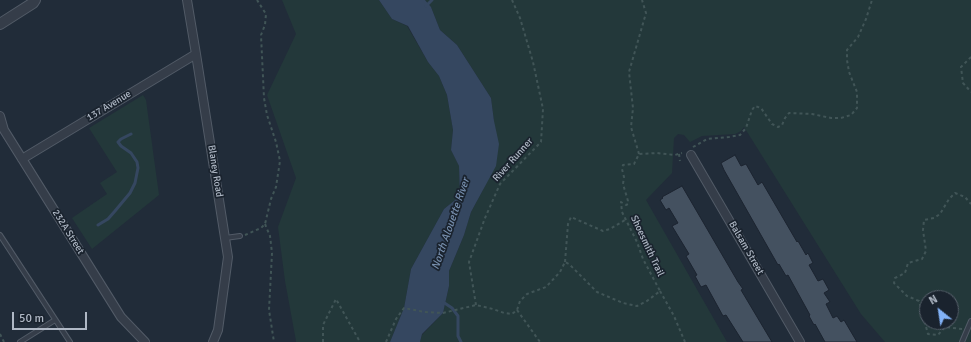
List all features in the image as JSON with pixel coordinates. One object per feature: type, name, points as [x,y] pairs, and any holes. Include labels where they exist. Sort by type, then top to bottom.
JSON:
[{"type":"street","points":[[0,24],[33,3],[35,0]]},
{"type":"street","name":"Blaney Road","points":[[187,0],[228,257],[218,330],[213,342]]},
{"type":"street","name":"137 Avenue","points":[[22,159],[196,54]]},
{"type":"street","name":"232A Street","points":[[0,116],[4,130],[121,317],[145,342]]},
{"type":"street","name":"Balsam Street","points":[[689,151],[800,342]]},
{"type":"lane","points":[[0,236],[70,342]]},
{"type":"lane","points":[[225,238],[240,236]]},
{"type":"lane","points":[[20,342],[55,320]]},
{"type":"lane","points":[[962,342],[971,321]]},
{"type":"path","points":[[240,236],[260,228],[265,224],[276,186],[280,161],[276,142],[267,115],[264,98],[261,35],[265,25],[266,14],[257,0]]},
{"type":"path","name":"River Runner","points":[[476,305],[468,262],[485,218],[500,184],[541,142],[543,109],[533,62],[520,18],[512,0]]},
{"type":"path","points":[[642,0],[646,13],[629,72],[633,108],[631,127],[639,154],[679,154],[689,151],[707,139],[729,137],[740,134],[746,128],[752,110],[755,106],[762,108],[772,124],[778,127],[782,125],[785,118],[789,114],[812,114],[831,118],[842,118],[851,115],[857,108],[857,92],[849,72],[847,50],[858,37],[872,0]]},
{"type":"path","points":[[971,57],[961,67],[963,83],[971,92]]},
{"type":"path","name":"Shoesmith Trail","points":[[565,262],[569,264],[597,292],[623,303],[637,306],[647,301],[660,291],[625,220],[620,204],[621,202],[626,205],[628,204],[622,169],[623,165],[634,164],[639,154]]},
{"type":"path","points":[[679,154],[680,161]]},
{"type":"path","points":[[968,329],[945,327],[938,335],[928,334],[919,301],[907,296],[894,283],[895,278],[905,273],[908,263],[922,259],[926,251],[923,230],[924,220],[934,218],[940,214],[949,199],[955,193],[965,197],[971,204]]},
{"type":"path","points":[[386,342],[396,319],[404,308],[425,312],[443,313],[476,305],[493,309],[504,314],[512,314],[517,310],[520,301],[527,294],[546,287],[560,272],[565,262],[568,224],[571,217],[603,231],[610,229],[625,220]]},
{"type":"path","points":[[265,224],[270,236],[272,253],[269,310],[274,342]]},
{"type":"path","points":[[660,291],[674,316],[685,342]]},
{"type":"path","points":[[323,342],[324,325],[336,299],[360,342]]},
{"type":"path","points":[[517,310],[540,342]]},
{"type":"path","points":[[0,334],[4,342]]},
{"type":"green space","points":[[282,0],[379,0],[392,19],[407,26],[428,62],[439,76],[447,95],[453,130],[451,150],[459,166],[460,196],[444,209],[411,269],[404,308],[390,342],[296,342],[285,281],[278,227],[296,178],[267,95],[296,34]]},
{"type":"green space","points":[[425,0],[971,0],[971,342],[885,342],[861,314],[744,127],[741,131],[735,134],[702,136],[690,142],[684,135],[678,134],[674,138],[672,173],[646,200],[727,342],[420,342],[422,335],[443,313],[449,286],[449,271],[464,235],[471,212],[484,188],[494,121],[491,98],[457,45],[440,30],[431,7]]},
{"type":"green space","points":[[143,95],[146,100],[159,195],[92,249],[72,218],[107,194],[100,183],[117,172],[89,128]]},
{"type":"water","name":"North Alouette River","points":[[379,0],[425,0],[431,7],[440,30],[457,45],[491,98],[499,144],[496,166],[471,212],[464,235],[449,271],[449,286],[443,313],[422,334],[420,342],[390,342],[404,308],[411,269],[444,209],[460,196],[459,166],[451,150],[453,130],[447,95],[439,76],[428,62],[408,26],[392,19]]},
{"type":"building","points":[[735,155],[741,166],[746,164],[758,185],[762,182],[797,242],[798,241],[806,255],[808,253],[813,263],[809,265],[818,281],[823,279],[829,290],[824,293],[830,302],[826,304],[833,318],[837,316],[841,322],[844,320],[857,342],[825,342],[809,316],[810,315],[788,275],[786,276],[779,264],[778,265],[724,170],[721,163]]},
{"type":"building","points":[[682,186],[743,289],[741,290],[772,342],[743,342],[726,315],[723,316],[706,285],[701,287],[695,276],[697,275],[686,256],[689,254],[672,226],[678,223],[669,208],[666,210],[660,200],[663,198],[662,197]]},
{"type":"waterway","points":[[426,6],[432,0]]},
{"type":"waterway","points":[[98,225],[108,219],[130,193],[135,183],[138,168],[137,162],[131,153],[118,142],[131,134]]},
{"type":"waterway","points":[[443,302],[452,308],[458,316],[458,336],[461,342]]}]
